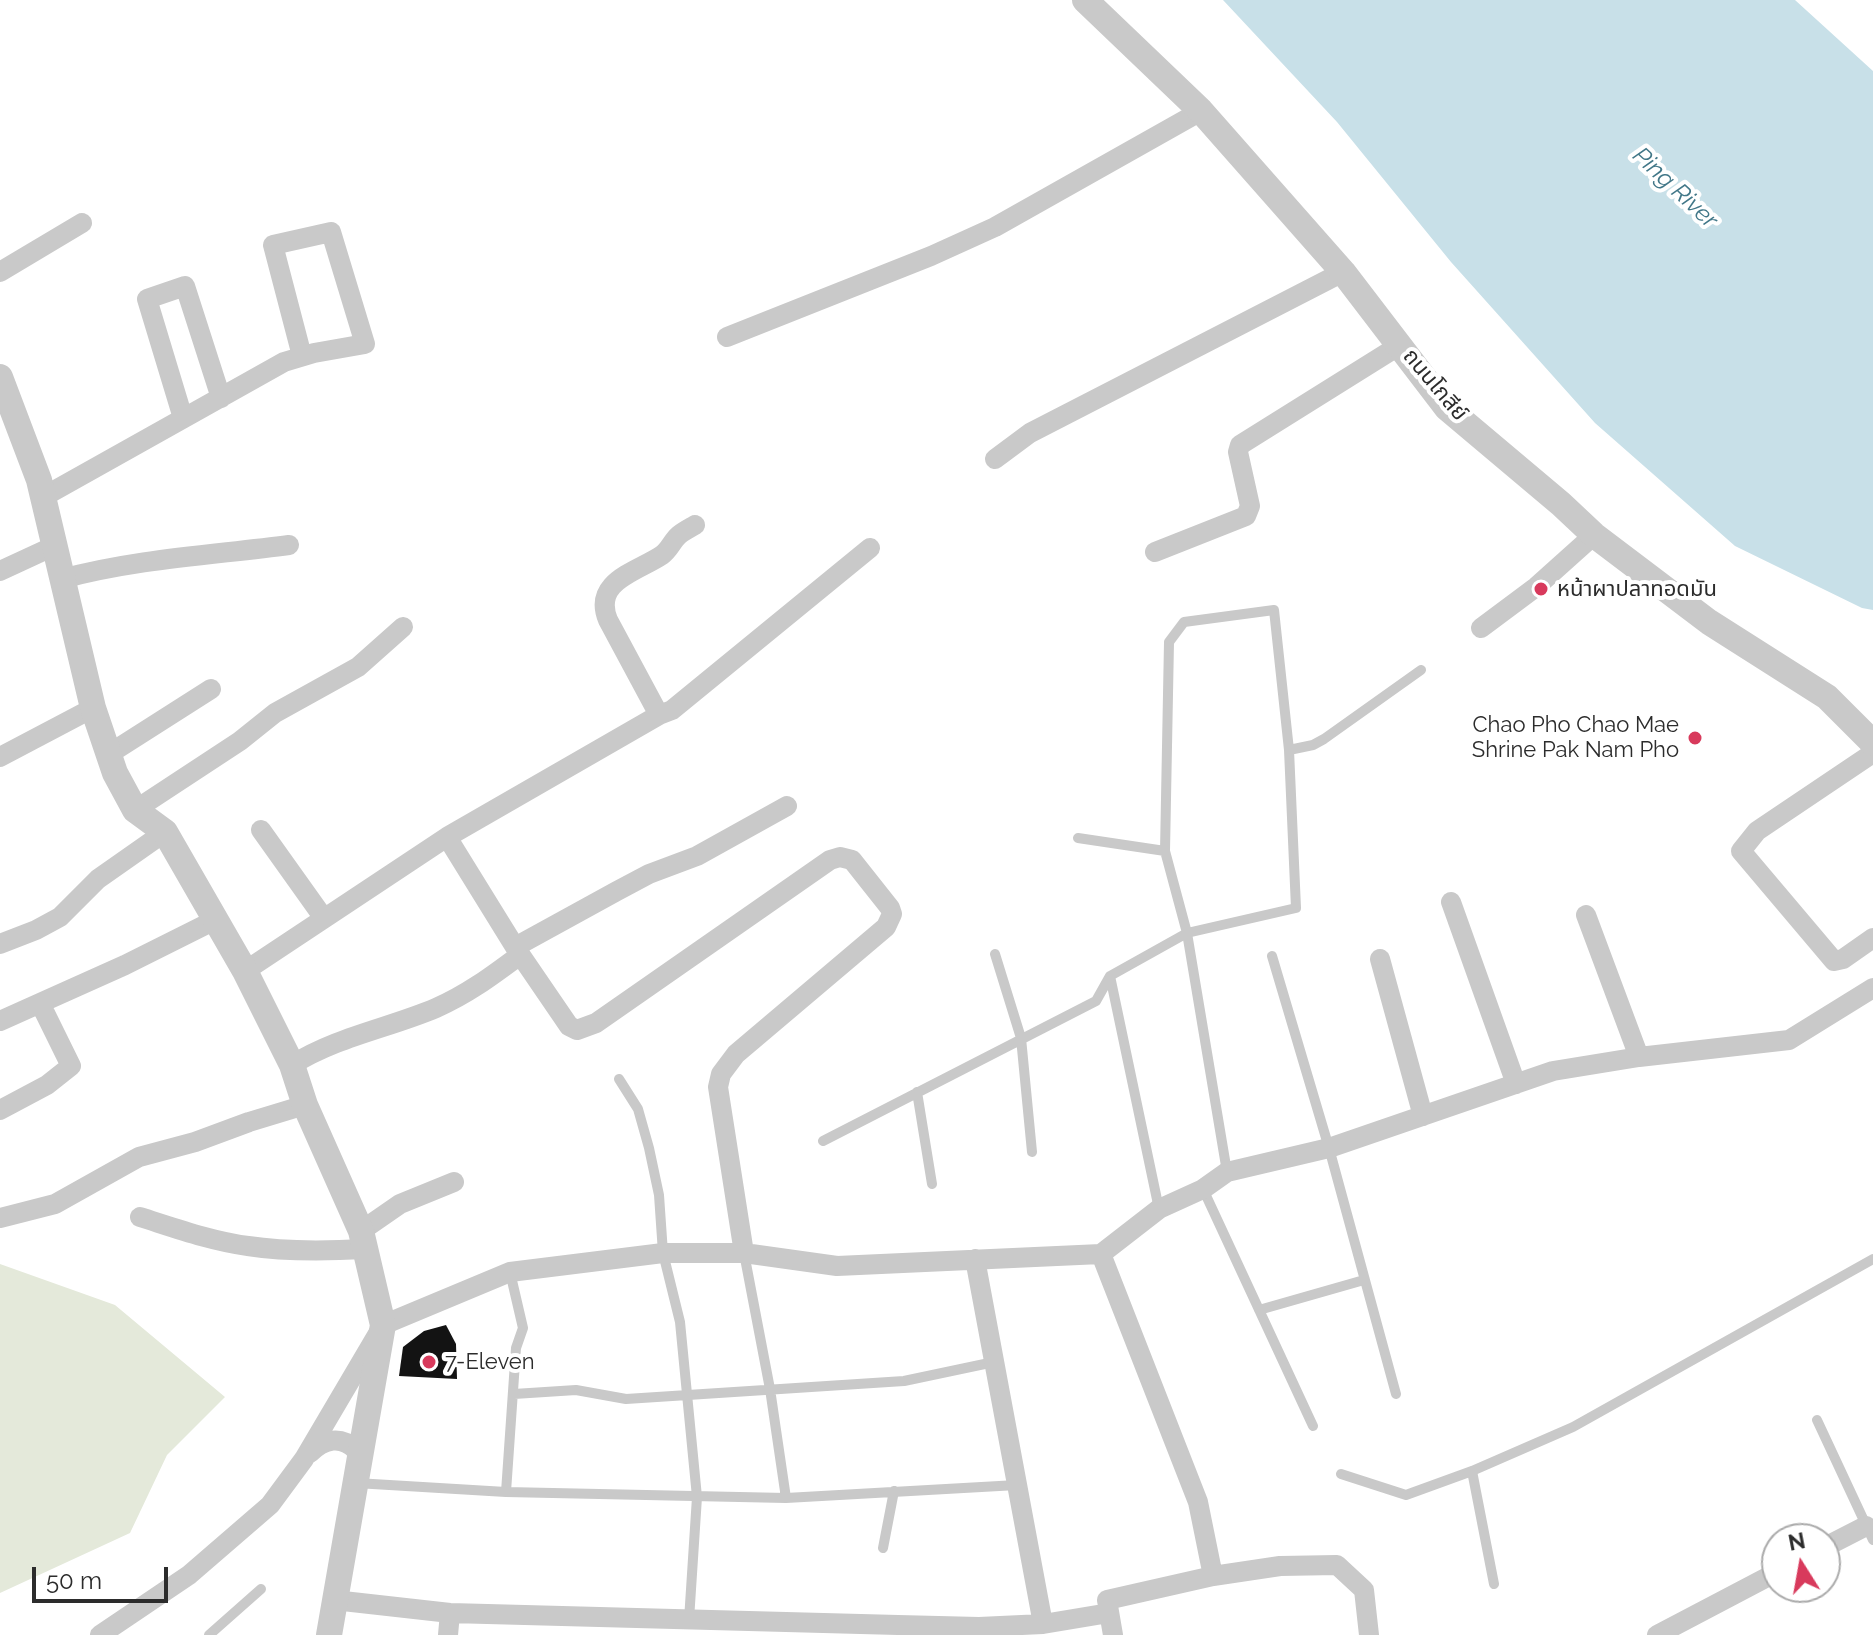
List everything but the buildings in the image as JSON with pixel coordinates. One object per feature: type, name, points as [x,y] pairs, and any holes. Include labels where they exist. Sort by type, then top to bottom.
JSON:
[{"type":"street","name":"ถนนโกสีย์","points":[[1085,0],[1201,111],[1343,272],[1447,408],[1594,535],[1709,622],[1827,697],[1873,743]]},
{"type":"street","points":[[727,337],[931,256],[995,227],[1201,111]]},
{"type":"street","points":[[0,272],[82,223]]},
{"type":"street","points":[[43,497],[284,362],[365,344],[331,232],[273,245],[302,356]]},
{"type":"street","points":[[995,459],[1030,433],[1343,272]]},
{"type":"street","points":[[183,418],[147,299],[185,286],[221,398]]},
{"type":"street","points":[[1155,552],[1246,516],[1250,506],[1238,452],[1240,445],[1400,345]]},
{"type":"street","points":[[0,377],[9,431],[39,480],[93,708],[115,773],[135,810],[165,832],[245,971],[292,1065],[305,1105],[363,1240],[383,1325],[329,1635]]},
{"type":"street","points":[[659,715],[608,620],[604,598],[609,588],[664,553],[679,535],[695,525]]},
{"type":"street","points":[[1481,628],[1536,587],[1594,535]]},
{"type":"street","points":[[62,579],[102,568],[289,545]]},
{"type":"street","points":[[0,571],[54,546]]},
{"type":"street","points":[[245,971],[447,837],[672,710],[870,548]]},
{"type":"street","points":[[135,810],[240,741],[275,713],[358,667],[403,627]]},
{"type":"street","points":[[109,754],[211,689]]},
{"type":"street","points":[[0,757],[93,708]]},
{"type":"street","points":[[1873,753],[1757,831],[1741,851],[1834,961],[1843,959],[1873,938]]},
{"type":"street","points":[[292,1065],[314,1051],[435,1008],[476,989],[518,951],[649,874],[697,856],[787,806]]},
{"type":"street","points":[[261,830],[323,917]]},
{"type":"street","points":[[0,944],[60,917],[98,879],[165,832]]},
{"type":"street","points":[[447,837],[518,951],[569,1026],[577,1030],[596,1023],[830,860],[840,857],[852,860],[890,908],[892,914],[886,927],[736,1054],[721,1074],[718,1087],[744,1253]]},
{"type":"street","points":[[1451,902],[1516,1084]]},
{"type":"street","points":[[1586,915],[1639,1057]]},
{"type":"street","points":[[0,1021],[125,965],[217,919]]},
{"type":"street","points":[[1380,959],[1423,1116]]},
{"type":"street","points":[[100,1635],[189,1575],[270,1505],[304,1459],[383,1325],[510,1272],[663,1253],[744,1253],[837,1266],[1101,1254],[1159,1209],[1203,1189],[1227,1172],[1329,1148],[1553,1071],[1639,1057],[1789,1040],[1873,988]]},
{"type":"street","points":[[0,1110],[47,1085],[71,1066],[40,1003]]},
{"type":"street","points":[[0,1218],[55,1204],[139,1157],[195,1142],[305,1105]]},
{"type":"street","points":[[140,1217],[247,1246],[327,1251],[363,1240],[400,1204],[454,1182]]},
{"type":"street","points":[[1101,1254],[1198,1502],[1213,1576]]},
{"type":"street","points":[[975,1259],[1043,1624]]},
{"type":"street","points":[[304,1459],[318,1445],[331,1440],[350,1444],[356,1450],[357,1472]]},
{"type":"street","points":[[1841,1542],[1869,1533]]},
{"type":"street","points":[[1113,1635],[1107,1600],[1213,1576],[1280,1566],[1337,1565],[1364,1590],[1369,1635]]},
{"type":"street","points":[[1657,1635],[1761,1580]]},
{"type":"street","points":[[334,1600],[450,1613],[677,1625],[897,1630],[1043,1624],[1109,1613]]},
{"type":"street","points":[[448,1635],[450,1613]]},
{"type":"lane","points":[[823,1141],[1096,1001],[1110,976],[1187,933],[1296,908],[1289,750],[1274,610],[1184,622],[1169,642],[1165,851],[1187,933],[1227,1172]]},
{"type":"lane","points":[[1289,750],[1313,745],[1324,739],[1421,670]]},
{"type":"lane","points":[[1078,838],[1165,851]]},
{"type":"lane","points":[[995,954],[1021,1038],[1032,1152]]},
{"type":"lane","points":[[1272,956],[1329,1148],[1396,1394]]},
{"type":"lane","points":[[1110,976],[1159,1209]]},
{"type":"lane","points":[[619,1079],[638,1109],[649,1148],[659,1195],[663,1253],[680,1322],[688,1393],[697,1497],[677,1625]]},
{"type":"lane","points":[[917,1092],[932,1184]]},
{"type":"lane","points":[[1203,1189],[1313,1426]]},
{"type":"lane","points":[[744,1253],[770,1389],[786,1498]]},
{"type":"lane","points":[[1341,1474],[1406,1495],[1472,1471],[1573,1427],[1873,1259]]},
{"type":"lane","points":[[506,1492],[516,1348],[523,1328],[510,1272]]},
{"type":"lane","points":[[1259,1310],[1364,1280]]},
{"type":"lane","points":[[514,1394],[576,1390],[626,1399],[904,1381],[994,1362]]},
{"type":"lane","points":[[1817,1420],[1869,1533]]},
{"type":"lane","points":[[1472,1471],[1494,1584]]},
{"type":"lane","points":[[357,1472],[506,1492],[697,1497],[786,1498],[1017,1485]]},
{"type":"lane","points":[[883,1548],[894,1491]]},
{"type":"lane","points":[[209,1635],[261,1589]]},
{"type":"shaded area","points":[[0,1264],[115,1305],[225,1397],[167,1455],[130,1533],[0,1593]]},
{"type":"water","name":"Ping River","points":[[1223,0],[1795,0],[1873,71],[1873,610],[1862,608],[1735,546],[1595,423],[1451,262],[1337,122]]},
{"type":"place","name":"หน้าผาปลาทอดมัน","points":[[1541,589]]},
{"type":"place","name":"Chao Pho Chao Mae Shrine Pak Nam Pho","points":[[1695,738]]},
{"type":"place","name":"7-Eleven","points":[[429,1362]]}]
